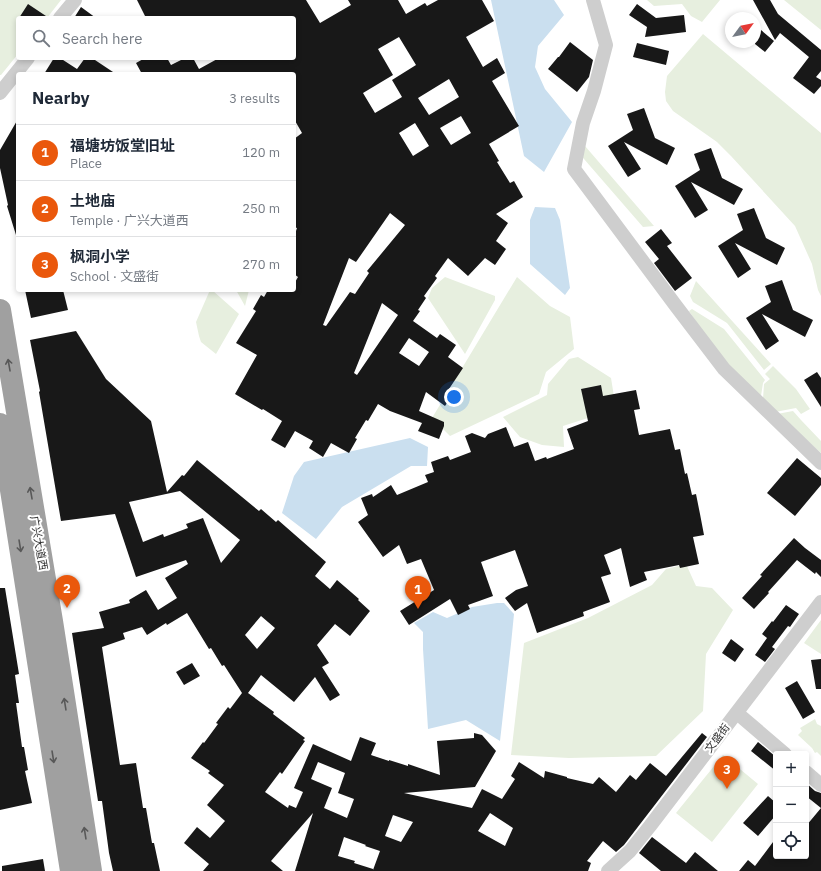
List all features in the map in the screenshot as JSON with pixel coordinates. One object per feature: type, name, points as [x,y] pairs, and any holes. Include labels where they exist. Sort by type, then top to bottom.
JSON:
[{"type":"highway","name":"广兴大道西","points":[[0,310],[53,629],[91,871]]},
{"type":"highway","name":"广兴大道西","points":[[0,424],[71,871]]},
{"type":"street","points":[[62,16],[75,0]]},
{"type":"street","points":[[593,0],[606,46],[583,123],[574,169],[724,369],[821,463]]},
{"type":"street","points":[[16,72],[26,60]]},
{"type":"street","points":[[3,88],[16,72]]},
{"type":"street","name":"文盛街","points":[[608,871],[630,851],[650,826],[821,602]]},
{"type":"street","points":[[736,713],[781,751]]},
{"type":"street","points":[[809,775],[821,785]]},
{"type":"green space","points":[[0,0],[61,0],[49,16],[16,16],[16,56],[0,75]]},
{"type":"green space","points":[[647,0],[720,0],[702,22],[691,16],[682,4],[654,6]]},
{"type":"green space","points":[[784,0],[821,0],[821,30]]},
{"type":"green space","points":[[703,34],[821,133],[821,296],[818,290],[812,264],[795,226],[717,142],[673,111],[666,101],[665,92],[667,76]]},
{"type":"green space","points":[[585,146],[654,226],[643,227],[584,159],[581,155]]},
{"type":"green space","points":[[445,277],[495,296],[495,300],[465,354],[428,298],[432,288]]},
{"type":"green space","points":[[517,277],[550,306],[570,317],[574,349],[546,372],[539,394],[450,436],[432,418]]},
{"type":"green space","points":[[696,281],[771,364],[764,370],[727,323],[693,302],[690,296]]},
{"type":"green space","points":[[209,292],[214,292],[239,314],[216,354],[201,342],[196,322]]},
{"type":"green space","points":[[237,292],[248,292],[245,306]]},
{"type":"green space","points":[[692,309],[724,329],[765,380],[763,383],[761,396],[721,359],[689,311]]},
{"type":"green space","points":[[578,357],[611,378],[616,409],[563,426],[564,447],[542,445],[520,437],[503,417],[547,395],[548,384],[569,359]]},
{"type":"green space","points":[[773,366],[796,389],[810,409],[801,414],[796,408],[775,412],[763,399],[764,384],[770,379],[765,374]]},
{"type":"green space","points":[[793,411],[821,441],[821,453],[777,414]]},
{"type":"green space","points":[[686,564],[696,586],[712,588],[733,610],[706,654],[703,711],[656,756],[569,758],[511,755],[524,643],[588,618],[652,585],[666,569]]},
{"type":"green space","points":[[821,620],[821,654],[804,643]]},
{"type":"green space","points":[[815,719],[817,724],[821,726],[821,756],[817,752],[815,753],[812,748],[798,735],[802,731],[800,728]]},
{"type":"green space","points":[[723,755],[758,784],[712,842],[676,813]]},
{"type":"water","points":[[491,0],[554,0],[564,15],[538,46],[535,67],[545,89],[572,122],[544,172],[524,156]]},
{"type":"water","points":[[535,207],[555,208],[560,220],[570,288],[565,295],[530,264],[530,220]]},
{"type":"water","points":[[410,438],[428,447],[427,466],[411,466],[342,507],[316,539],[282,513],[294,476],[304,462]]},
{"type":"water","points":[[504,603],[514,614],[500,741],[466,720],[428,729],[423,632],[414,623],[433,612],[447,618],[472,607]]},
{"type":"building","points":[[137,0],[306,0],[320,23],[351,5],[348,0],[398,0],[406,14],[425,3],[427,6],[438,0],[482,0],[494,21],[466,37],[483,67],[497,58],[505,73],[492,81],[519,126],[489,144],[499,161],[497,162],[510,183],[514,181],[523,197],[496,214],[508,223],[496,241],[506,249],[495,265],[485,258],[468,276],[448,258],[435,276],[437,278],[424,296],[426,298],[413,321],[437,338],[440,334],[456,345],[448,357],[463,368],[449,389],[454,393],[445,406],[426,392],[419,411],[444,422],[439,439],[418,431],[422,423],[390,411],[378,404],[368,421],[366,420],[355,438],[357,439],[349,453],[331,443],[323,457],[309,448],[313,441],[295,431],[285,448],[271,440],[282,421],[235,394],[257,355],[236,343],[256,311],[253,309],[261,295],[264,297],[267,292],[296,292],[296,280],[298,277],[296,276],[296,138],[302,133],[296,122],[296,72],[141,72],[136,63],[141,60],[168,60],[171,65],[181,60],[194,60],[199,69],[215,60],[296,60],[296,16],[145,16]],"holes":[[[399,37],[416,65],[392,80],[402,97],[375,113],[363,93],[393,75],[378,49]],[[449,79],[459,97],[429,115],[418,98]],[[461,116],[471,133],[451,145],[440,128]],[[415,123],[429,146],[413,156],[399,133]],[[390,213],[405,225],[367,271],[369,273],[355,294],[350,292],[326,326],[323,325],[349,258],[356,262]],[[382,303],[398,315],[357,375],[354,373]],[[409,338],[429,352],[419,366],[399,353]]]},
{"type":"building","points":[[753,0],[770,0],[778,14],[821,50],[821,71],[816,77],[821,80],[821,86],[814,94],[793,78],[809,57],[780,33],[775,40],[761,12]]},
{"type":"building","points":[[28,4],[46,16],[20,16]]},
{"type":"building","points":[[637,4],[656,18],[684,15],[686,32],[645,37],[647,27],[629,15]]},
{"type":"building","points":[[81,7],[93,16],[75,16]]},
{"type":"building","points":[[761,30],[774,41],[765,52],[760,48]]},
{"type":"building","points":[[570,42],[593,60],[589,77],[577,92],[548,69]]},
{"type":"building","points":[[637,43],[669,51],[666,65],[633,57]]},
{"type":"building","points":[[53,60],[63,60],[77,69],[84,60],[95,60],[113,72],[45,72]]},
{"type":"building","points":[[644,108],[655,138],[675,148],[667,165],[624,142],[641,169],[628,177],[608,146],[633,130],[627,114]]},
{"type":"building","points":[[16,122],[16,235],[7,206],[0,168],[0,150]]},
{"type":"building","points":[[711,148],[722,178],[743,189],[734,205],[691,182],[708,210],[695,218],[675,186],[700,170],[694,154]]},
{"type":"building","points":[[754,208],[766,238],[785,248],[777,265],[735,243],[751,269],[738,278],[718,246],[743,230],[737,214]]},
{"type":"building","points":[[661,229],[672,243],[667,246],[692,278],[675,291],[654,263],[659,259],[645,242]]},
{"type":"building","points":[[782,280],[793,310],[813,320],[805,337],[762,314],[779,341],[766,350],[746,318],[771,302],[765,286]]},
{"type":"building","points":[[25,292],[64,292],[68,310],[31,318]]},
{"type":"building","points":[[76,331],[106,379],[151,421],[167,492],[182,475],[184,476],[197,460],[259,511],[261,509],[276,522],[278,520],[326,562],[315,576],[330,589],[337,580],[359,599],[358,600],[370,611],[350,636],[335,624],[317,645],[329,663],[322,667],[340,695],[330,701],[315,677],[294,702],[261,675],[248,693],[305,738],[303,740],[305,741],[282,774],[280,772],[265,792],[288,808],[289,805],[296,808],[303,792],[294,788],[313,744],[351,761],[360,737],[376,743],[371,755],[408,766],[408,764],[440,775],[437,741],[474,738],[474,733],[482,735],[496,751],[475,787],[404,793],[472,808],[482,789],[502,799],[515,779],[511,776],[519,762],[544,778],[545,771],[593,784],[599,777],[616,792],[630,775],[636,780],[650,763],[666,776],[702,733],[707,737],[624,845],[616,852],[603,841],[587,861],[591,863],[588,871],[295,871],[313,813],[271,861],[283,871],[203,871],[209,864],[184,843],[197,827],[210,838],[225,821],[207,805],[224,785],[208,773],[210,771],[191,758],[218,724],[216,723],[228,707],[230,709],[242,693],[224,665],[222,666],[211,648],[209,649],[187,613],[167,625],[166,623],[147,635],[142,627],[123,633],[125,639],[102,647],[120,765],[136,763],[143,808],[146,808],[152,843],[154,843],[160,871],[113,871],[102,801],[98,801],[72,633],[104,628],[99,612],[130,603],[129,600],[146,590],[158,610],[177,598],[165,578],[188,564],[186,560],[136,577],[115,514],[61,521],[40,391],[30,340]],"holes":[[[180,491],[240,540],[221,563],[203,518],[186,524],[188,528],[164,537],[163,534],[143,542],[129,502]],[[261,616],[275,628],[257,649],[245,635]],[[318,762],[345,773],[338,793],[354,799],[347,818],[324,808],[332,788],[311,779]],[[490,813],[513,828],[505,846],[478,831]],[[393,815],[413,822],[401,842],[385,836]],[[344,837],[380,851],[373,870],[354,863],[355,861],[338,856]]]},
{"type":"building","points":[[817,372],[821,378],[821,407],[804,380]]},
{"type":"building","points":[[601,385],[603,396],[636,390],[640,409],[634,410],[639,435],[670,429],[675,450],[680,449],[685,474],[687,473],[692,495],[696,494],[704,535],[693,537],[699,564],[680,568],[679,565],[644,572],[647,580],[630,587],[621,548],[604,555],[611,574],[601,577],[610,602],[583,612],[584,616],[537,633],[527,603],[515,611],[505,598],[516,590],[528,586],[515,550],[481,562],[493,596],[468,605],[470,609],[458,615],[450,599],[409,625],[400,611],[434,590],[421,559],[407,564],[399,545],[383,557],[358,522],[368,515],[361,498],[372,494],[373,497],[391,485],[397,495],[428,482],[425,475],[434,472],[431,462],[448,456],[450,460],[471,452],[465,436],[472,433],[485,438],[488,434],[506,427],[514,447],[528,442],[535,461],[546,457],[547,459],[574,449],[567,429],[588,421],[581,389]]},
{"type":"building","points":[[797,458],[821,478],[821,485],[795,516],[767,493]]},
{"type":"building","points":[[794,538],[821,560],[821,577],[797,560],[754,609],[742,598],[762,576],[760,575]]},
{"type":"building","points":[[0,588],[5,588],[19,674],[15,675],[19,703],[16,703],[22,747],[24,747],[28,770],[25,771],[32,803],[0,810]]},
{"type":"building","points":[[786,605],[799,614],[790,627],[788,626],[772,647],[775,649],[765,662],[755,655],[767,638],[762,634]]},
{"type":"building","points":[[731,639],[744,649],[735,662],[722,653]]},
{"type":"building","points":[[821,659],[821,689],[816,689],[811,660]]},
{"type":"building","points":[[192,663],[200,676],[184,685],[176,672]]},
{"type":"building","points":[[797,681],[815,712],[803,719],[785,688]]},
{"type":"building","points":[[758,742],[773,754],[773,769],[751,751]]},
{"type":"building","points":[[809,786],[815,791],[821,793],[821,808],[809,798]]},
{"type":"building","points":[[768,796],[773,800],[773,818],[758,836],[743,823]]},
{"type":"building","points":[[821,808],[821,871],[739,871],[748,860],[755,866],[773,842],[773,859],[809,859],[809,822]]},
{"type":"building","points":[[652,837],[686,863],[695,852],[718,871],[661,871],[639,853]]},
{"type":"building","points":[[43,859],[45,871],[2,871],[2,866]]},
{"type":"place","name":"土地庙","points":[[67,608]]},
{"type":"place","name":"福塘坊饭堂旧址","points":[[418,609]]},
{"type":"place","name":"枫洞小学","points":[[727,789]]}]
